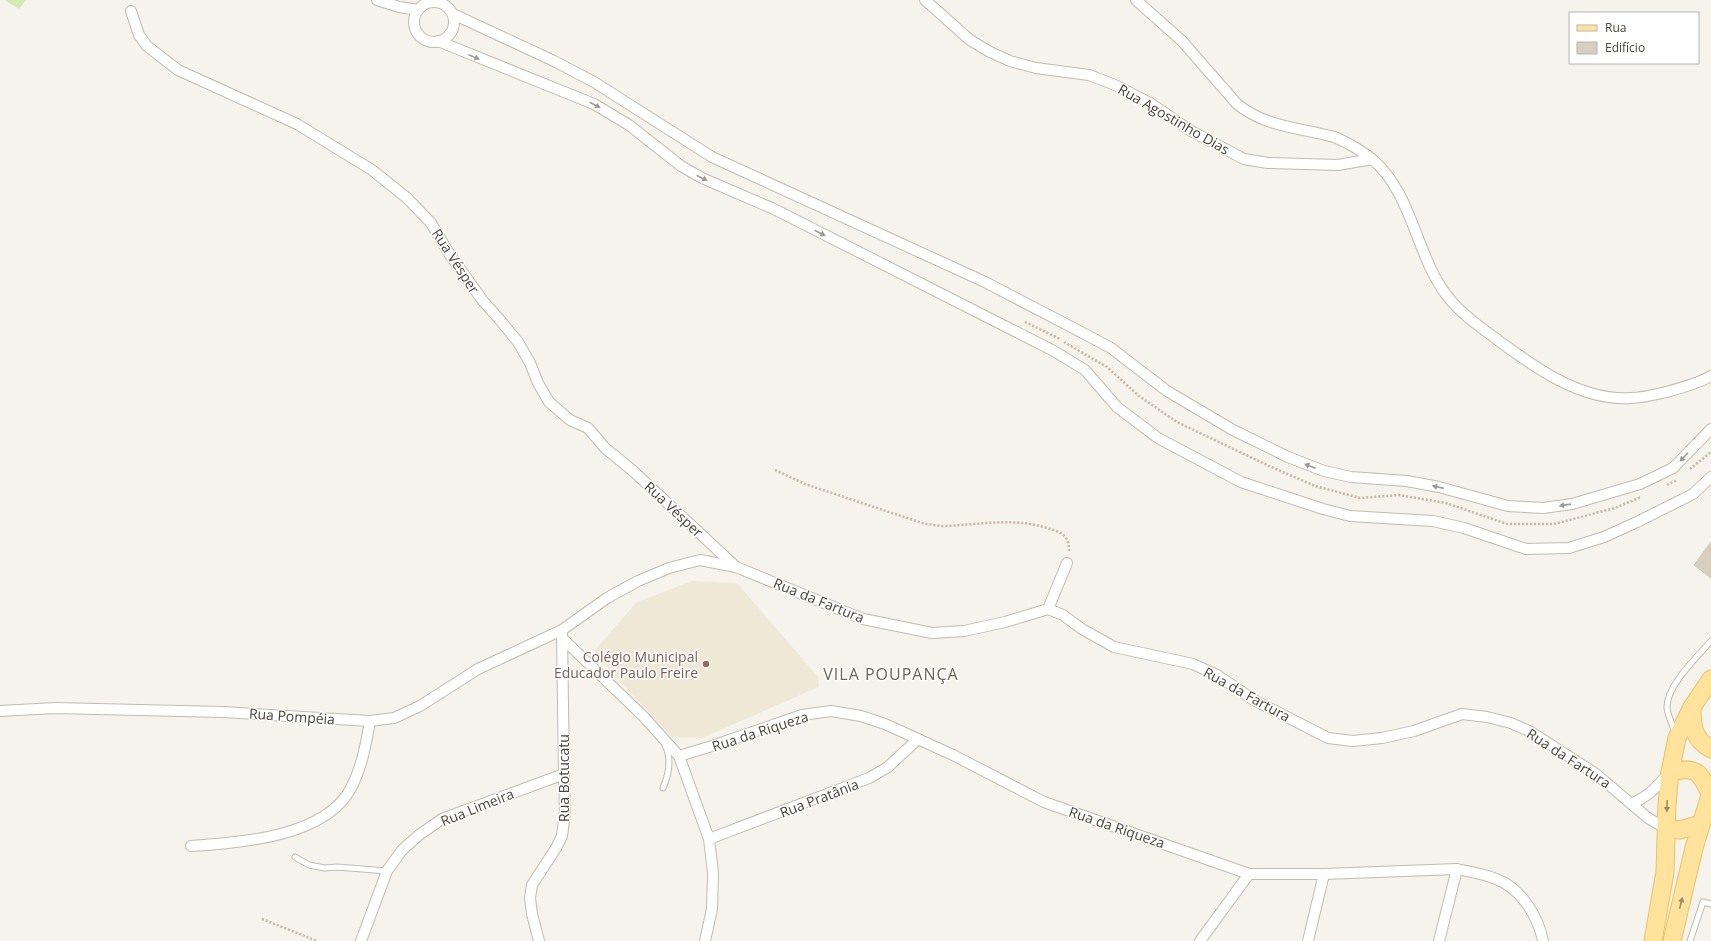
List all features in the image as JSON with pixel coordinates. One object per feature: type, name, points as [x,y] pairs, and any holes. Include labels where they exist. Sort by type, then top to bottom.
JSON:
[{"type":"main road","points":[[1653,941],[1665,872],[1667,804],[1670,772],[1677,738],[1692,707],[1711,679]]},
{"type":"main road","points":[[1692,707],[1692,725],[1695,735],[1702,743],[1711,749]]},
{"type":"main road","points":[[1670,772],[1686,768],[1693,770],[1703,778],[1710,793],[1672,941]]},
{"type":"main road","points":[[1667,829],[1680,830],[1701,824]]},
{"type":"street","points":[[377,0],[399,7],[418,10]]},
{"type":"street","name":"Rua Agostinho Dias","points":[[925,0],[970,40],[990,52],[1010,61],[1036,68],[1089,74],[1150,103],[1191,131],[1244,159],[1268,163],[1338,165],[1372,159]]},
{"type":"street","points":[[1136,0],[1182,41],[1233,99],[1247,112],[1286,128],[1336,138],[1372,159],[1382,168],[1392,182],[1406,209],[1432,272],[1449,298],[1473,321],[1512,350],[1577,389],[1602,396],[1629,399],[1654,395],[1685,388],[1711,376]]},
{"type":"street","points":[[438,41],[445,39],[453,28],[453,14],[447,2],[430,3],[418,10],[414,23],[416,30],[425,40],[438,41],[594,104],[629,125],[681,166],[702,178],[774,209],[1054,351],[1085,370],[1117,406],[1158,438],[1241,482],[1323,509],[1350,516],[1433,521],[1464,528],[1526,549],[1568,548],[1604,537],[1693,494],[1711,477]]},
{"type":"street","name":"Rua Vésper","points":[[131,12],[139,35],[148,46],[178,70],[297,124],[372,170],[408,198],[431,223],[450,255],[483,301],[518,342],[549,402],[570,420],[588,428],[605,448],[632,470],[736,567]]},
{"type":"street","points":[[453,14],[554,61],[594,82],[712,157],[985,282],[1074,328],[1111,348],[1167,391],[1226,426],[1288,457],[1324,471],[1351,477],[1407,481],[1438,487],[1508,506],[1543,508],[1572,504],[1640,484],[1673,468],[1711,429]]},
{"type":"street","name":"Rua da Fartura","points":[[562,634],[607,598],[638,581],[670,568],[700,560],[736,567],[863,619],[932,633],[964,631],[1005,622],[1048,609],[1063,615],[1082,629],[1114,647],[1142,655],[1193,664],[1217,675],[1254,700],[1328,738],[1353,741],[1382,738],[1414,731],[1462,714],[1487,717],[1511,723],[1531,732],[1580,763],[1596,774],[1648,818],[1667,829]]},
{"type":"street","points":[[1048,609],[1067,564]]},
{"type":"street","points":[[562,634],[659,733],[679,756],[709,839],[714,873],[712,909],[705,941]]},
{"type":"street","name":"Rua Pompéia","points":[[0,711],[55,708],[223,712],[370,721],[394,718],[420,706],[478,669],[562,634]]},
{"type":"street","name":"Rua Botucatu","points":[[539,941],[532,914],[530,898],[532,885],[562,836],[566,812],[562,634]]},
{"type":"street","name":"Rua da Riqueza","points":[[679,756],[802,715],[831,711],[861,716],[918,739],[1044,802],[1249,874],[1324,874],[1457,869],[1498,879],[1512,888],[1531,910],[1543,941]]},
{"type":"street","points":[[191,846],[252,840],[286,833],[318,819],[336,806],[350,789],[364,755],[370,721]]},
{"type":"street","name":"Rua Pratânia","points":[[709,839],[869,778],[888,767],[918,739]]},
{"type":"street","points":[[1632,804],[1642,800],[1650,794],[1670,772]]},
{"type":"street","name":"Rua Limeira","points":[[361,941],[387,871],[402,850],[419,835],[442,820],[564,774]]},
{"type":"street","points":[[1440,941],[1457,869]]},
{"type":"street","points":[[1200,941],[1249,874]]},
{"type":"street","points":[[1308,941],[1324,874]]},
{"type":"lane","points":[[1677,738],[1667,708],[1669,695],[1676,684],[1711,641]]},
{"type":"lane","points":[[659,733],[668,751],[668,777],[663,788]]},
{"type":"lane","points":[[295,857],[310,865],[324,868],[337,866],[387,871]]},
{"type":"lane","points":[[1690,941],[1703,902],[1711,904]]},
{"type":"path","points":[[775,470],[805,484],[925,524],[942,526],[984,522],[1015,522],[1049,528],[1066,537],[1069,543],[1067,564]]},
{"type":"path","points":[[262,919],[317,941]]},
{"type":"shaded area","name":"Colégio Municipal Educador Paulo Freire","points":[[692,581],[737,583],[818,677],[819,687],[702,738],[672,737],[625,687],[594,651],[637,602]]},
{"type":"green space","points":[[5,0],[26,0],[19,9]]},
{"type":"building","points":[[1711,542],[1711,578],[1694,565]]},
{"type":"place","name":"Colégio Municipal Educador Paulo Freire","points":[[706,664]]},
{"type":"district","name":"VILA POUPANÇA","points":[[891,674]]}]
